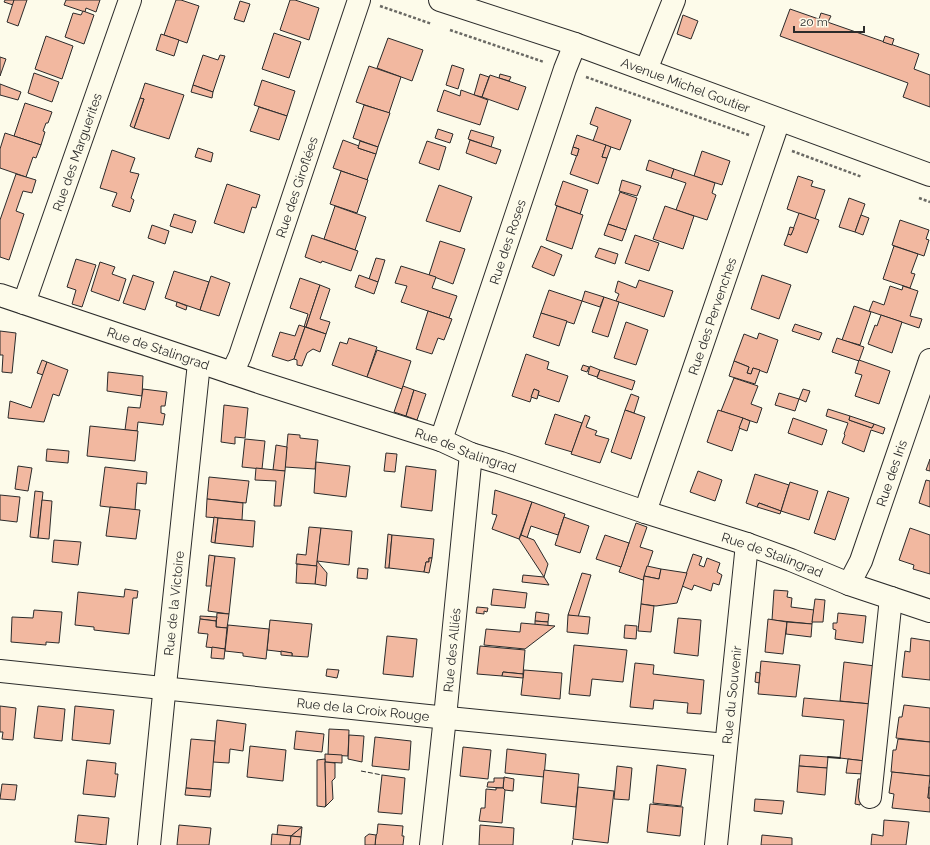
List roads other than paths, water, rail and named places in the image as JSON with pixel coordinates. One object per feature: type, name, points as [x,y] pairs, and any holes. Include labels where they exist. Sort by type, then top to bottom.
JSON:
[{"type":"street","name":"Rue des Marguerites","points":[[24,303],[130,0]]},
{"type":"street","name":"Avenue Michel Goutier","points":[[440,0],[575,44],[930,175]]},
{"type":"street","points":[[646,70],[674,0]]},
{"type":"street","name":"Rue des Giroflées","points":[[232,373],[240,356],[369,3]]},
{"type":"street","name":"Rue des Roses","points":[[441,440],[575,44]]},
{"type":"street","name":"Rue des Pervenches","points":[[645,512],[779,120]]},
{"type":"street","name":"Rue de Stalingrad","points":[[0,295],[232,373],[441,440],[471,454],[747,544],[849,584],[930,611]]},
{"type":"street","name":"Rue des Iris","points":[[849,584],[861,561],[930,360]]},
{"type":"street","name":"Rue de la Victoire","points":[[149,845],[200,362]]},
{"type":"street","name":"Rue des Alliés","points":[[431,845],[471,454]]},
{"type":"street","name":"Rue du Souvenir","points":[[716,845],[747,544]]},
{"type":"street","points":[[870,797],[891,598]]},
{"type":"street","name":"Rue de la Croix Rouge","points":[[0,671],[726,745]]}]
